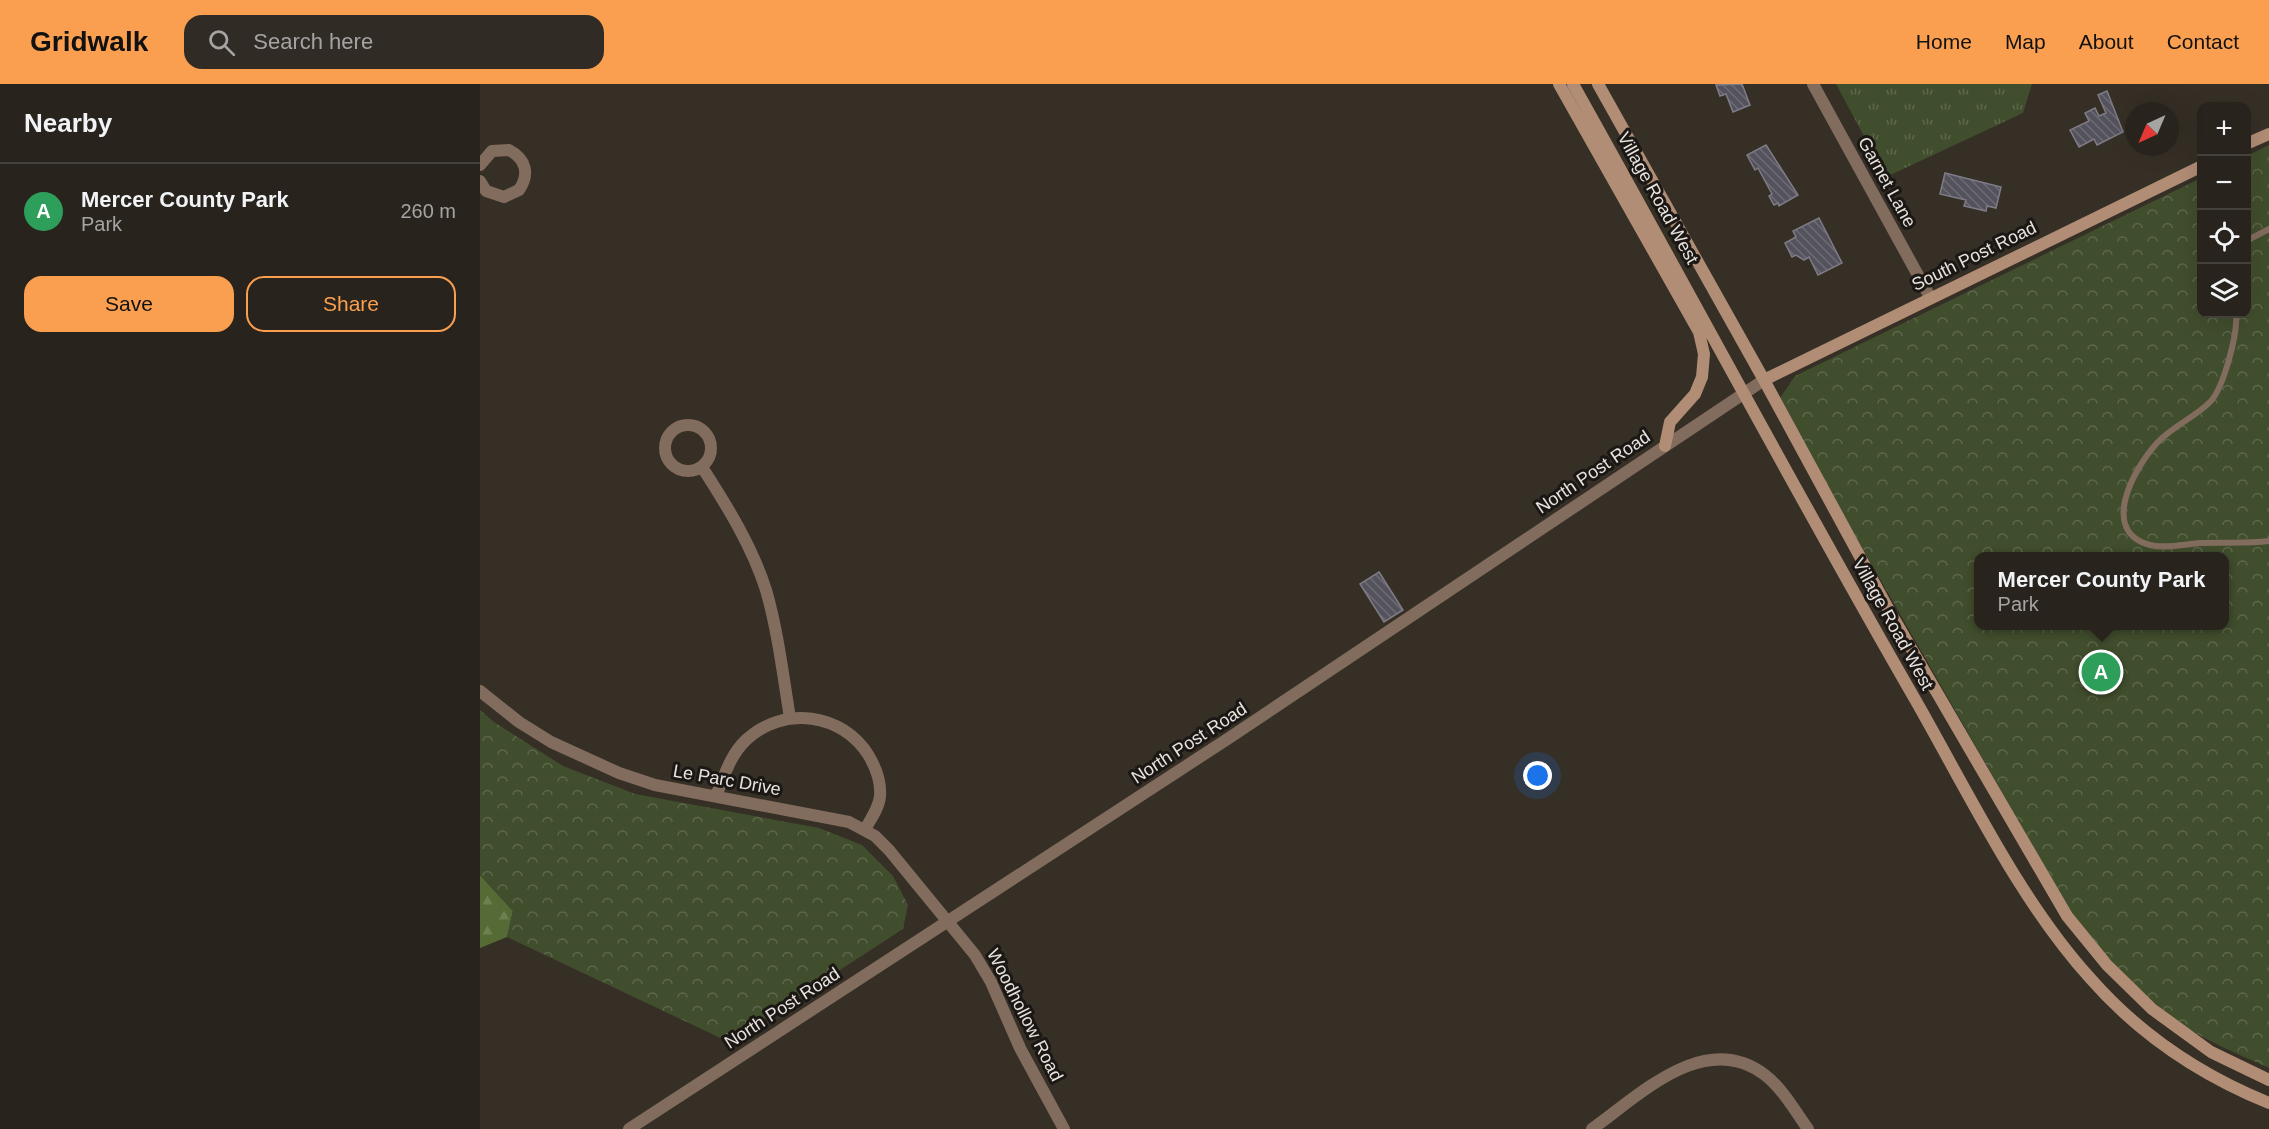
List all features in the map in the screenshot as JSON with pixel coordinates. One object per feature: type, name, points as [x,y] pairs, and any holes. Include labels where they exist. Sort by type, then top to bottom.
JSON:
[{"type":"main road","points":[[1559,84],[1699,332],[1704,354],[1702,377],[1695,394],[1671,422],[1665,446]]},
{"type":"main road","name":"Village Road West","points":[[1573,84],[1745,392],[1870,623],[2049,929],[2091,980],[2145,1031],[2200,1070],[2269,1103]]},
{"type":"main road","name":"Village Road West","points":[[1598,84],[1764,380],[1890,612],[2067,916],[2107,965],[2152,1009],[2211,1052],[2269,1080]]},
{"type":"main road","points":[[2251,142],[2269,134]]},
{"type":"main road","name":"South Post Road","points":[[1764,380],[2197,168]]},
{"type":"street","name":"Garnet Lane","points":[[1813,84],[1930,297]]},
{"type":"street","points":[[480,165],[492,151],[509,150],[522,160],[526,176],[519,190],[504,197],[486,191],[480,181]]},
{"type":"street","name":"North Post Road","points":[[629,1129],[1229,738],[1764,380]]},
{"type":"street","points":[[702,467],[750,550],[765,589],[776,629],[790,718]]},
{"type":"street","name":"Le Parc Drive","points":[[480,691],[519,722],[584,759],[655,785],[838,819],[865,829],[889,850],[948,921]]},
{"type":"street","points":[[716,796],[734,754],[745,740],[759,729],[790,718],[808,717],[827,721],[854,737],[874,764],[880,795],[877,808],[865,829]]},
{"type":"street","name":"Woodhollow Road","points":[[948,921],[991,982],[1020,1048],[1064,1129]]},
{"type":"street","points":[[1592,1129],[1685,1065],[1704,1060],[1722,1059],[1737,1061],[1765,1075],[1779,1088],[1808,1129]]},
{"type":"lane","points":[[2251,239],[2269,229]]},
{"type":"lane","points":[[2235,318],[2222,384],[2211,400],[2158,442],[2128,487],[2123,515],[2127,528],[2137,538],[2151,545],[2241,544],[2269,541]]},
{"type":"green space","points":[[1836,84],[2032,84],[2023,113],[1886,177]]},
{"type":"green space","points":[[2269,145],[2269,1068],[2205,1038],[2170,1016],[2120,970],[2075,920],[1792,425],[1780,398],[1795,376],[2197,180],[2197,318],[2251,318],[2251,154]]},
{"type":"green space","points":[[480,710],[494,722],[563,766],[635,794],[819,828],[862,845],[893,876],[908,905],[903,929],[729,1042],[507,937],[513,911],[480,875]]},
{"type":"green space","points":[[480,875],[513,911],[507,937],[480,948]]},
{"type":"building","points":[[1742,84],[1750,105],[1733,112],[1726,94],[1720,96],[1716,85]]},
{"type":"building","points":[[2107,91],[2123,132],[2097,145],[2094,139],[2079,147],[2070,130],[2089,121],[2085,113],[2095,108],[2099,116],[2106,113],[2098,95]]},
{"type":"building","points":[[1766,145],[1798,195],[1779,206],[1778,203],[1774,205],[1769,196],[1772,194],[1758,168],[1755,170],[1747,155]]},
{"type":"building","points":[[1945,173],[2001,187],[1996,208],[1987,206],[1986,211],[1964,206],[1966,200],[1940,194]]},
{"type":"building","points":[[1819,218],[1842,263],[1818,275],[1809,257],[1804,260],[1796,255],[1792,257],[1785,243],[1796,237],[1793,231]]},
{"type":"building","points":[[1379,572],[1403,610],[1384,622],[1360,584]]},
{"type":"place","name":"Mercer County Park","points":[[2101,672]]}]
